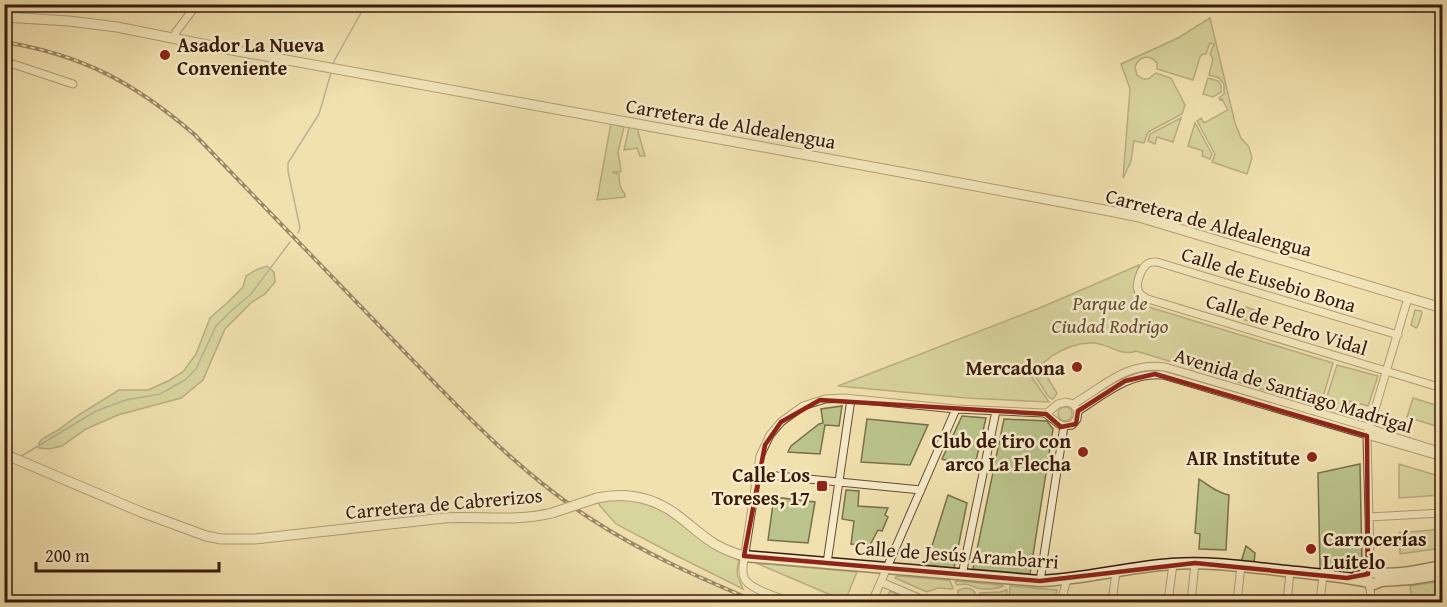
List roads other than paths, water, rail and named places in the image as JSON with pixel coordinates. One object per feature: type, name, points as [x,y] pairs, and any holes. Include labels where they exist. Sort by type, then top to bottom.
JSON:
[{"type":"main road","name":"Calle de Jesús Arambarri","points":[[744,556],[1040,581],[1195,563],[1372,580],[1411,579],[1443,574]]},
{"type":"main road","name":"Calle de Jesús Arambarri","points":[[1372,580],[1443,566]]},
{"type":"street","points":[[174,38],[197,4]]},
{"type":"street","name":"Carretera de Aldealengua","points":[[4,17],[91,23],[134,30],[328,68],[1139,217],[1443,308]]},
{"type":"street","points":[[4,61],[73,84]]},
{"type":"street","name":"Calle de Eusebio Bona","points":[[1139,277],[1146,264],[1154,261],[1398,335]]},
{"type":"street","name":"Calle de Pedro Vidal","points":[[1139,277],[1137,283],[1139,291],[1143,297],[1148,299],[1443,388]]},
{"type":"street","points":[[1372,603],[1368,517],[1368,432],[1408,298]]},
{"type":"street","name":"Avenida de Santiago Madrigal","points":[[1073,404],[1123,373],[1132,369],[1157,366],[1173,369],[1443,457]]},
{"type":"street","name":"Avenida de Santiago Madrigal","points":[[1078,411],[1129,379],[1150,374],[1163,375],[1368,432],[1383,432],[1443,452]]},
{"type":"street","points":[[791,603],[747,582],[743,573],[744,556],[760,456],[770,435],[782,422],[803,406],[825,399],[851,399],[956,409],[1046,414],[1064,426],[1072,425],[1077,419],[1078,411],[1073,404],[1066,402],[1058,404],[1046,414]]},
{"type":"street","points":[[828,563],[851,399]]},
{"type":"street","points":[[1055,407],[1053,414],[1055,421]]},
{"type":"street","points":[[872,603],[956,409]]},
{"type":"street","points":[[962,574],[996,411]]},
{"type":"street","points":[[1040,581],[1064,426]]},
{"type":"street","name":"Carretera de Cabrerizos","points":[[12,458],[141,512],[197,533],[221,539],[255,539],[444,518],[520,518],[552,513],[612,495],[650,501],[676,514],[714,544],[744,556]]},
{"type":"street","points":[[756,474],[921,490]]},
{"type":"street","points":[[1368,517],[1443,513]]},
{"type":"street","points":[[1191,603],[1195,563]]},
{"type":"street","points":[[1168,603],[1173,564]]},
{"type":"street","points":[[1237,603],[1241,566]]},
{"type":"street","points":[[1112,603],[1116,572]]},
{"type":"street","points":[[1287,603],[1290,572]]},
{"type":"street","points":[[1320,603],[1323,575]]},
{"type":"street","points":[[1061,603],[1067,579]]},
{"type":"street","points":[[881,582],[928,603]]},
{"type":"waterway","points":[[333,65],[366,4]]},
{"type":"waterway","points":[[298,233],[300,228],[288,163],[319,114],[331,73]]},
{"type":"waterway","points":[[20,457],[96,411],[126,400],[160,394],[185,380],[196,369],[216,326],[251,294],[290,242]]},
{"type":"waterway","points":[[4,468],[14,462]]},
{"type":"railway","points":[[4,42],[83,63],[107,74],[151,100],[195,135],[465,414],[538,480],[591,519],[631,543],[757,602]]},
{"type":"place","name":"Asador La Nueva Conveniente","points":[[165,55]]},
{"type":"place","name":"Mercadona","points":[[1077,367]]},
{"type":"place","name":"Club de tiro con arco La Flecha","points":[[1083,452]]},
{"type":"place","name":"AIR Institute","points":[[1312,457]]},
{"type":"place","name":"Calle Los Toreses, 17","points":[[822,486]]},
{"type":"place","name":"Carrocerías Luitelo","points":[[1311,549]]},
{"type":"park label","name":"Parque de Ciudad Rodrigo","points":[[1110,314]]}]
